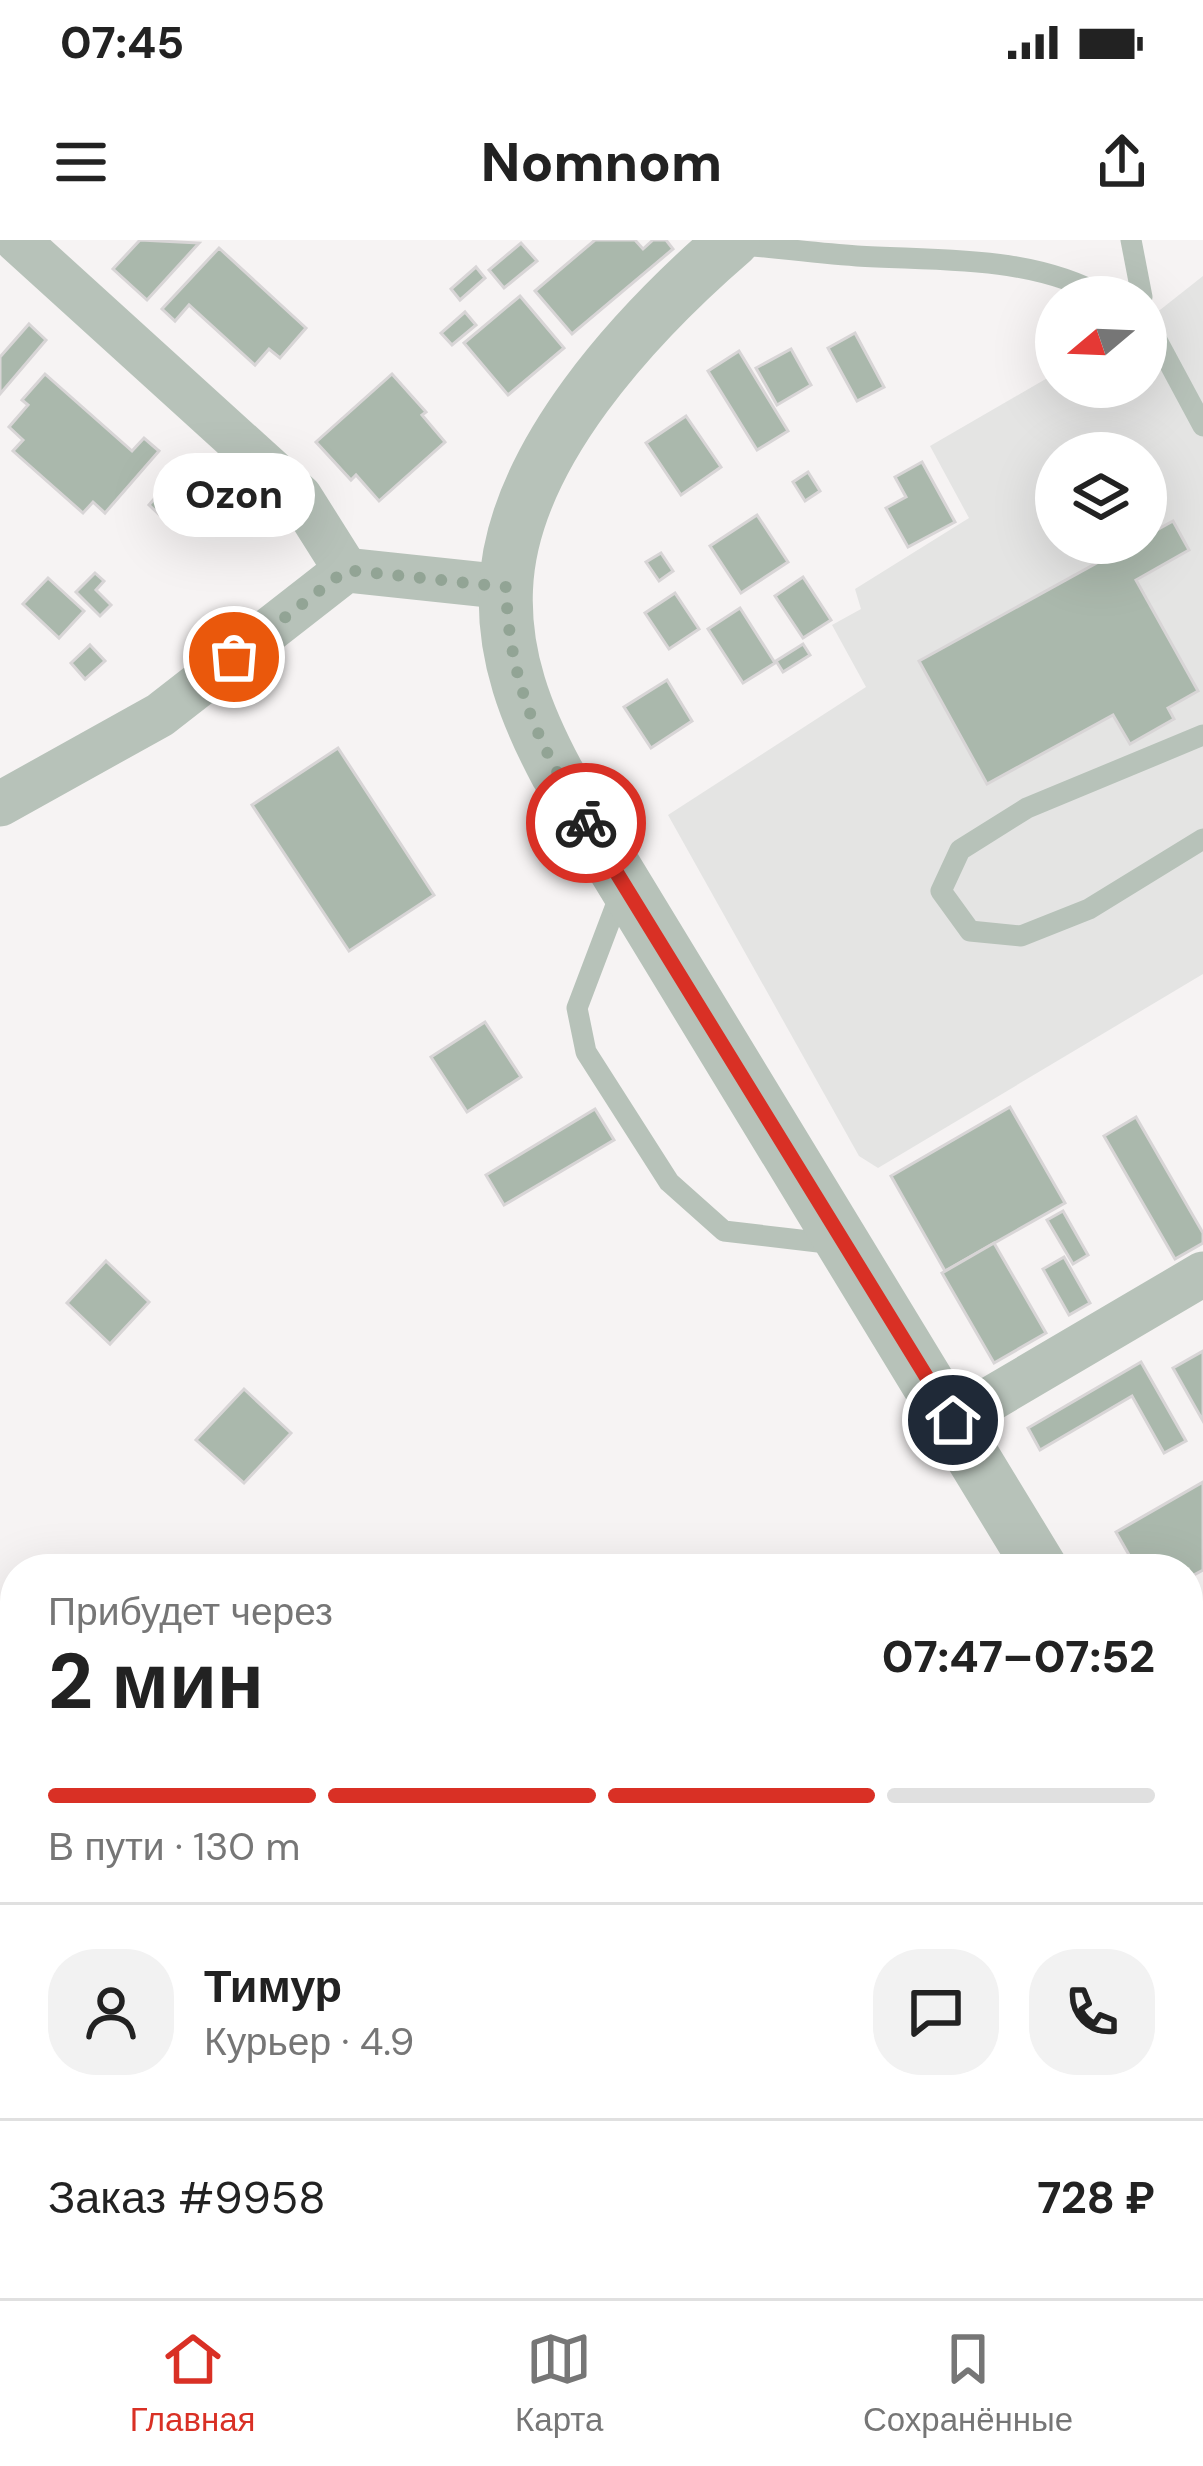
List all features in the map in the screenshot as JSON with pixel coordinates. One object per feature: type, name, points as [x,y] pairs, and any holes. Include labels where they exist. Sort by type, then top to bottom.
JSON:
[{"type":"street","points":[[17,240],[300,497],[346,570]]},
{"type":"street","points":[[729,241],[643,329],[562,432],[523,508],[506,587],[511,656],[534,731],[623,886],[1032,1554]]},
{"type":"street","points":[[0,804],[160,716],[346,570],[506,587]]},
{"type":"street","points":[[953,1420],[1203,1274]]},
{"type":"lane","points":[[1131,240],[1138,276]]},
{"type":"lane","points":[[729,241],[855,256],[991,262],[1048,276]]},
{"type":"lane","points":[[1167,359],[1203,426]]},
{"type":"lane","points":[[1203,735],[1027,808],[960,850],[941,892],[970,931],[1021,936],[1089,909],[1203,838]]},
{"type":"lane","points":[[623,886],[577,1008],[586,1052],[669,1182],[724,1232],[846,1245]]},
{"type":"shaded area","points":[[1203,276],[1203,974],[878,1168],[859,1156],[668,815],[866,687],[832,625],[861,609],[855,589],[969,518],[930,446],[1035,385],[1035,408],[1167,408],[1167,304]]},
{"type":"building","points":[[140,240],[199,243],[147,300],[113,269]]},
{"type":"building","points":[[595,240],[635,240],[643,249],[653,240],[666,240],[673,249],[572,334],[535,291]]},
{"type":"building","points":[[521,243],[537,261],[504,288],[489,270]]},
{"type":"building","points":[[219,248],[306,328],[280,358],[269,349],[255,365],[189,305],[175,321],[162,309]]},
{"type":"building","points":[[476,267],[485,278],[460,300],[451,289]]},
{"type":"building","points":[[520,296],[564,348],[508,395],[464,343]]},
{"type":"building","points":[[465,312],[476,325],[452,345],[441,333]]},
{"type":"building","points":[[29,324],[46,340],[0,394],[0,357]]},
{"type":"building","points":[[855,333],[884,387],[857,401],[828,348]]},
{"type":"building","points":[[791,349],[811,385],[777,405],[756,368]]},
{"type":"building","points":[[739,351],[788,431],[757,450],[708,371]]},
{"type":"building","points":[[45,374],[132,451],[144,438],[159,451],[105,513],[93,502],[83,513],[13,451],[23,440],[9,427],[28,405],[22,400]]},
{"type":"building","points":[[392,374],[445,442],[379,501],[356,475],[351,480],[316,442]]},
{"type":"building","points":[[686,416],[721,467],[681,495],[646,443]]},
{"type":"building","points":[[922,462],[955,522],[908,547],[886,508],[906,497],[895,477]]},
{"type":"building","points":[[180,469],[195,483],[163,518],[149,505]]},
{"type":"building","points":[[808,472],[820,491],[805,501],[793,482]]},
{"type":"building","points":[[757,515],[788,562],[741,593],[710,546]]},
{"type":"building","points":[[1173,521],[1189,550],[1167,562],[1167,524]]},
{"type":"building","points":[[661,553],[673,571],[659,581],[646,562]]},
{"type":"building","points":[[1095,564],[1164,564],[1136,580],[1198,691],[1168,708],[1174,719],[1130,744],[1113,715],[987,784],[919,661]]},
{"type":"building","points":[[95,573],[104,581],[96,590],[111,605],[100,616],[76,592]]},
{"type":"building","points":[[803,577],[831,620],[803,638],[775,596]]},
{"type":"building","points":[[48,578],[84,611],[59,638],[23,604]]},
{"type":"building","points":[[675,593],[699,629],[669,649],[645,613]]},
{"type":"building","points":[[740,608],[775,663],[743,683],[708,629]]},
{"type":"building","points":[[803,644],[810,655],[783,672],[776,661]]},
{"type":"building","points":[[90,645],[105,661],[85,679],[71,663]]},
{"type":"building","points":[[667,680],[692,721],[651,748],[624,707]]},
{"type":"building","points":[[338,748],[434,895],[349,951],[252,805]]},
{"type":"building","points":[[485,1022],[521,1077],[467,1112],[431,1057]]},
{"type":"building","points":[[1010,1107],[1065,1203],[945,1271],[891,1176]]},
{"type":"building","points":[[595,1109],[614,1140],[504,1205],[486,1175]]},
{"type":"building","points":[[1136,1117],[1203,1233],[1203,1243],[1175,1259],[1104,1136]]},
{"type":"building","points":[[1063,1211],[1088,1255],[1073,1264],[1047,1220]]},
{"type":"building","points":[[994,1243],[1046,1333],[994,1363],[942,1273]]},
{"type":"building","points":[[1064,1257],[1090,1303],[1069,1315],[1043,1269]]},
{"type":"building","points":[[106,1261],[149,1302],[110,1344],[67,1303]]},
{"type":"building","points":[[1203,1351],[1203,1421],[1173,1368]]},
{"type":"building","points":[[1141,1362],[1186,1441],[1164,1453],[1132,1396],[1040,1450],[1028,1428]]},
{"type":"building","points":[[244,1389],[291,1433],[244,1483],[196,1440]]},
{"type":"building","points":[[1203,1482],[1203,1554],[1128,1554],[1116,1532]]},
{"type":"way so far","points":[[234,657],[346,570],[506,587],[511,656],[520,694],[534,731],[586,823]]},
{"type":"place","name":"Ozon","points":[[234,657]]},
{"type":"route","points":[[586,823],[953,1420]]}]
